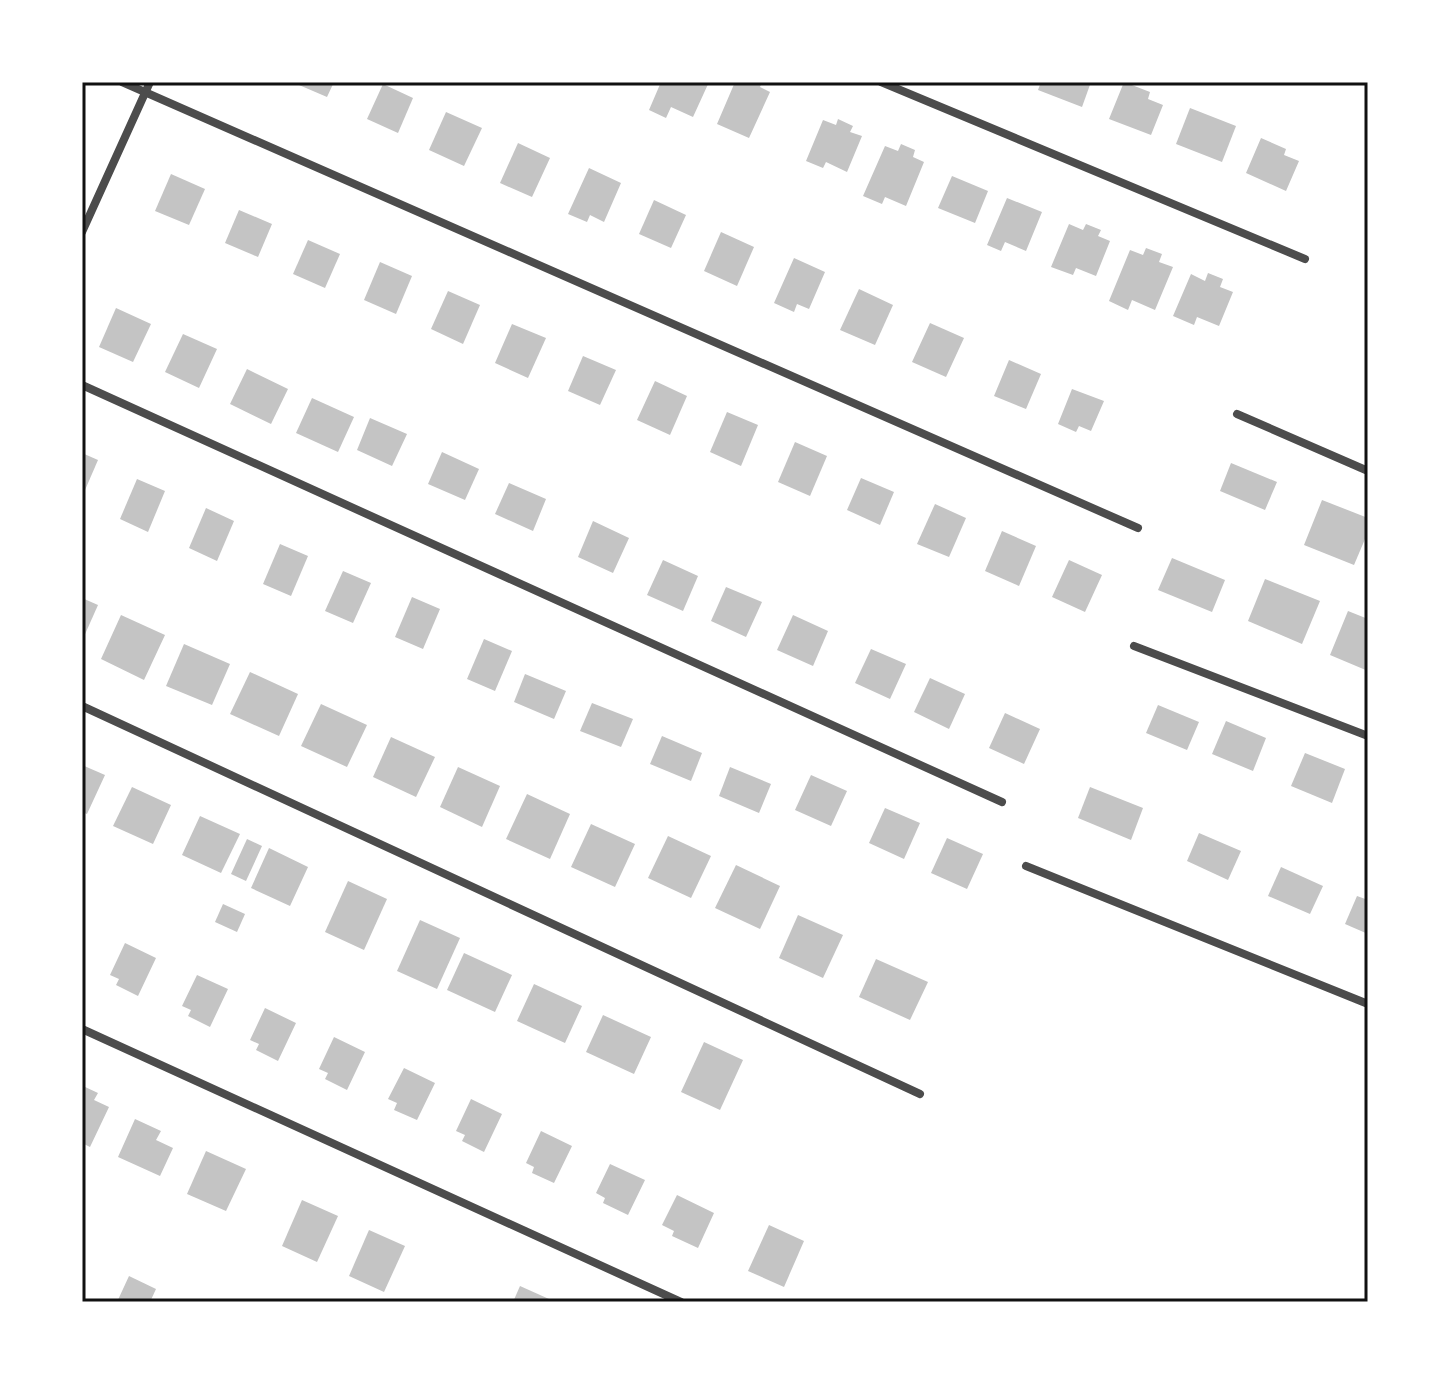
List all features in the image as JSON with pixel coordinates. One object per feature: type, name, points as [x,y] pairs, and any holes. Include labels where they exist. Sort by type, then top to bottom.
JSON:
[{"type":"street","points":[[122,82],[1138,528]]},
{"type":"street","points":[[82,232],[150,82]]},
{"type":"street","points":[[881,82],[1305,259]]},
{"type":"street","points":[[82,385],[1002,802]]},
{"type":"street","points":[[1237,414],[1368,471]]},
{"type":"street","points":[[1134,646],[1368,736]]},
{"type":"street","points":[[82,706],[920,1094]]},
{"type":"street","points":[[1026,866],[1368,1004]]},
{"type":"street","points":[[82,1029],[681,1302]]},
{"type":"building","points":[[292,82],[334,82],[327,97]]},
{"type":"building","points":[[661,82],[709,82],[693,117],[671,107],[666,118],[649,110]]},
{"type":"building","points":[[735,82],[762,82],[760,87],[770,92],[749,138],[717,124]]},
{"type":"building","points":[[1041,82],[1091,82],[1082,107],[1038,90]]},
{"type":"building","points":[[1124,82],[1150,92],[1148,99],[1163,105],[1151,135],[1109,119]]},
{"type":"building","points":[[383,84],[413,98],[398,133],[367,119]]},
{"type":"building","points":[[1190,108],[1236,126],[1222,162],[1176,144]]},
{"type":"building","points":[[446,112],[482,128],[464,166],[429,150]]},
{"type":"building","points":[[838,119],[853,126],[850,132],[862,136],[847,172],[826,162],[823,168],[806,161],[823,120],[836,125]]},
{"type":"building","points":[[1261,138],[1286,149],[1284,155],[1299,161],[1286,191],[1246,173]]},
{"type":"building","points":[[518,143],[550,158],[532,197],[500,183]]},
{"type":"building","points":[[901,144],[915,150],[913,157],[924,162],[906,206],[885,197],[882,204],[863,196],[885,146],[898,151]]},
{"type":"building","points":[[589,168],[621,183],[604,222],[590,215],[587,222],[568,214]]},
{"type":"building","points":[[171,174],[205,189],[189,225],[155,211]]},
{"type":"building","points":[[952,176],[988,191],[975,223],[938,208]]},
{"type":"building","points":[[1007,198],[1042,212],[1026,251],[1005,242],[1001,251],[987,245]]},
{"type":"building","points":[[654,200],[686,215],[671,248],[639,234]]},
{"type":"building","points":[[239,210],[272,224],[258,257],[225,243]]},
{"type":"building","points":[[1069,224],[1083,230],[1086,224],[1101,230],[1098,236],[1110,241],[1096,276],[1076,268],[1073,275],[1051,267]]},
{"type":"building","points":[[721,232],[754,247],[737,286],[704,271]]},
{"type":"building","points":[[308,240],[340,254],[325,288],[293,274]]},
{"type":"building","points":[[1146,248],[1162,254],[1159,262],[1173,267],[1155,310],[1132,300],[1128,310],[1109,301],[1130,250],[1143,255]]},
{"type":"building","points":[[794,258],[825,272],[809,309],[797,304],[794,312],[774,303]]},
{"type":"building","points":[[380,262],[412,276],[396,314],[364,300]]},
{"type":"building","points":[[1208,273],[1223,279],[1220,287],[1233,292],[1219,326],[1197,317],[1194,325],[1173,316],[1191,274],[1205,281]]},
{"type":"building","points":[[859,289],[893,305],[875,345],[840,330]]},
{"type":"building","points":[[448,291],[480,305],[463,344],[431,329]]},
{"type":"building","points":[[116,308],[151,324],[133,362],[99,347]]},
{"type":"building","points":[[930,323],[964,338],[946,377],[912,362]]},
{"type":"building","points":[[512,324],[546,338],[528,378],[495,363]]},
{"type":"building","points":[[183,334],[217,349],[199,388],[165,372]]},
{"type":"building","points":[[583,356],[616,370],[600,405],[568,391]]},
{"type":"building","points":[[1009,360],[1041,374],[1026,409],[994,396]]},
{"type":"building","points":[[247,369],[288,389],[271,424],[230,404]]},
{"type":"building","points":[[655,381],[687,396],[670,435],[637,420]]},
{"type":"building","points":[[1072,389],[1104,401],[1091,431],[1079,426],[1076,432],[1058,424]]},
{"type":"building","points":[[312,398],[354,417],[338,452],[296,433]]},
{"type":"building","points":[[727,412],[758,425],[741,466],[710,452]]},
{"type":"building","points":[[370,418],[407,434],[392,466],[357,450]]},
{"type":"building","points":[[795,442],[827,456],[810,496],[778,482]]},
{"type":"building","points":[[442,452],[479,469],[465,500],[428,484]]},
{"type":"building","points":[[82,453],[98,460],[82,497]]},
{"type":"building","points":[[1231,463],[1277,482],[1265,510],[1220,491]]},
{"type":"building","points":[[861,478],[894,492],[880,525],[847,510]]},
{"type":"building","points":[[137,479],[165,491],[148,532],[120,519]]},
{"type":"building","points":[[509,483],[546,499],[533,531],[495,514]]},
{"type":"building","points":[[1322,500],[1368,518],[1368,532],[1354,565],[1304,545]]},
{"type":"building","points":[[935,504],[966,518],[949,557],[917,544]]},
{"type":"building","points":[[206,508],[234,521],[217,561],[189,548]]},
{"type":"building","points":[[593,521],[629,538],[613,573],[578,557]]},
{"type":"building","points":[[1002,531],[1036,546],[1019,586],[985,571]]},
{"type":"building","points":[[280,544],[308,556],[291,596],[263,584]]},
{"type":"building","points":[[1172,558],[1225,580],[1212,612],[1158,590]]},
{"type":"building","points":[[663,560],[698,576],[683,611],[647,595]]},
{"type":"building","points":[[1069,560],[1102,575],[1085,612],[1052,597]]},
{"type":"building","points":[[343,571],[371,583],[353,623],[325,611]]},
{"type":"building","points":[[1265,579],[1320,601],[1302,644],[1248,621]]},
{"type":"building","points":[[726,587],[762,602],[746,637],[711,621]]},
{"type":"building","points":[[412,597],[440,609],[423,649],[395,637]]},
{"type":"building","points":[[82,598],[98,605],[82,641]]},
{"type":"building","points":[[1348,611],[1368,619],[1368,671],[1330,655]]},
{"type":"building","points":[[121,615],[165,635],[144,680],[101,659]]},
{"type":"building","points":[[793,615],[828,631],[813,666],[777,650]]},
{"type":"building","points":[[484,639],[512,651],[495,691],[467,679]]},
{"type":"building","points":[[184,644],[230,664],[212,705],[166,686]]},
{"type":"building","points":[[871,649],[906,664],[890,699],[855,683]]},
{"type":"building","points":[[250,672],[298,694],[279,736],[230,714]]},
{"type":"building","points":[[525,674],[566,691],[554,719],[514,702]]},
{"type":"building","points":[[930,678],[965,694],[949,729],[914,712]]},
{"type":"building","points":[[592,703],[633,719],[621,747],[580,731]]},
{"type":"building","points":[[321,704],[367,725],[347,767],[301,746]]},
{"type":"building","points":[[1158,705],[1199,722],[1187,750],[1146,733]]},
{"type":"building","points":[[1005,713],[1040,729],[1024,764],[989,748]]},
{"type":"building","points":[[1226,721],[1266,738],[1253,771],[1212,754]]},
{"type":"building","points":[[662,736],[702,753],[691,781],[650,764]]},
{"type":"building","points":[[391,737],[435,757],[416,797],[373,777]]},
{"type":"building","points":[[1305,753],[1345,769],[1332,803],[1291,786]]},
{"type":"building","points":[[82,765],[105,775],[87,814],[82,812]]},
{"type":"building","points":[[458,767],[500,786],[482,827],[440,807]]},
{"type":"building","points":[[730,767],[771,784],[759,813],[719,796]]},
{"type":"building","points":[[811,775],[847,791],[831,826],[795,810]]},
{"type":"building","points":[[132,787],[171,805],[153,844],[113,826]]},
{"type":"building","points":[[1090,787],[1143,808],[1131,840],[1078,818]]},
{"type":"building","points":[[527,794],[570,814],[550,859],[506,839]]},
{"type":"building","points":[[885,808],[920,823],[904,859],[869,843]]},
{"type":"building","points":[[200,816],[240,834],[221,873],[182,855]]},
{"type":"building","points":[[591,824],[635,844],[615,887],[571,867]]},
{"type":"building","points":[[1199,833],[1241,851],[1228,880],[1187,861]]},
{"type":"building","points":[[668,836],[711,856],[691,898],[648,878]]},
{"type":"building","points":[[947,838],[983,854],[967,889],[931,873]]},
{"type":"building","points":[[247,839],[262,846],[246,881],[231,874]]},
{"type":"building","points":[[269,848],[308,867],[290,906],[251,888]]},
{"type":"building","points":[[736,865],[780,886],[760,929],[715,908]]},
{"type":"building","points":[[1281,867],[1323,886],[1310,914],[1268,896]]},
{"type":"building","points":[[348,881],[387,899],[364,950],[325,932]]},
{"type":"building","points":[[1357,896],[1368,900],[1368,934],[1345,924]]},
{"type":"building","points":[[223,904],[245,914],[237,932],[215,922]]},
{"type":"building","points":[[798,915],[843,935],[823,978],[779,958]]},
{"type":"building","points":[[420,920],[460,938],[437,989],[397,971]]},
{"type":"building","points":[[125,943],[156,958],[138,996],[116,985],[119,979],[110,975]]},
{"type":"building","points":[[464,953],[512,975],[495,1012],[447,990]]},
{"type":"building","points":[[876,959],[928,982],[910,1020],[859,997]]},
{"type":"building","points":[[197,975],[228,989],[210,1027],[188,1016],[191,1010],[182,1006]]},
{"type":"building","points":[[534,984],[582,1006],[565,1043],[517,1021]]},
{"type":"building","points":[[265,1008],[296,1023],[278,1061],[256,1050],[259,1044],[250,1040]]},
{"type":"building","points":[[603,1015],[651,1037],[634,1074],[586,1052]]},
{"type":"building","points":[[334,1037],[365,1052],[347,1090],[325,1079],[328,1073],[319,1069]]},
{"type":"building","points":[[704,1042],[743,1060],[720,1110],[681,1092]]},
{"type":"building","points":[[404,1068],[435,1083],[417,1120],[394,1110],[397,1103],[388,1099]]},
{"type":"building","points":[[83,1086],[98,1093],[94,1100],[109,1107],[90,1147],[82,1143]]},
{"type":"building","points":[[471,1099],[502,1114],[484,1152],[462,1141],[465,1135],[456,1131]]},
{"type":"building","points":[[135,1119],[161,1131],[156,1140],[173,1148],[160,1176],[118,1157]]},
{"type":"building","points":[[541,1131],[572,1146],[554,1183],[532,1173],[534,1167],[526,1163]]},
{"type":"building","points":[[206,1151],[246,1169],[226,1211],[187,1194]]},
{"type":"building","points":[[610,1164],[645,1180],[628,1215],[603,1203],[605,1198],[596,1193]]},
{"type":"building","points":[[677,1195],[714,1213],[698,1248],[672,1236],[674,1231],[662,1225]]},
{"type":"building","points":[[302,1200],[338,1216],[317,1262],[282,1246]]},
{"type":"building","points":[[769,1225],[804,1241],[784,1287],[748,1271]]},
{"type":"building","points":[[369,1230],[405,1246],[384,1292],[349,1276]]},
{"type":"building","points":[[129,1276],[156,1289],[150,1302],[117,1302]]},
{"type":"building","points":[[520,1286],[549,1299],[548,1302],[513,1302]]}]
